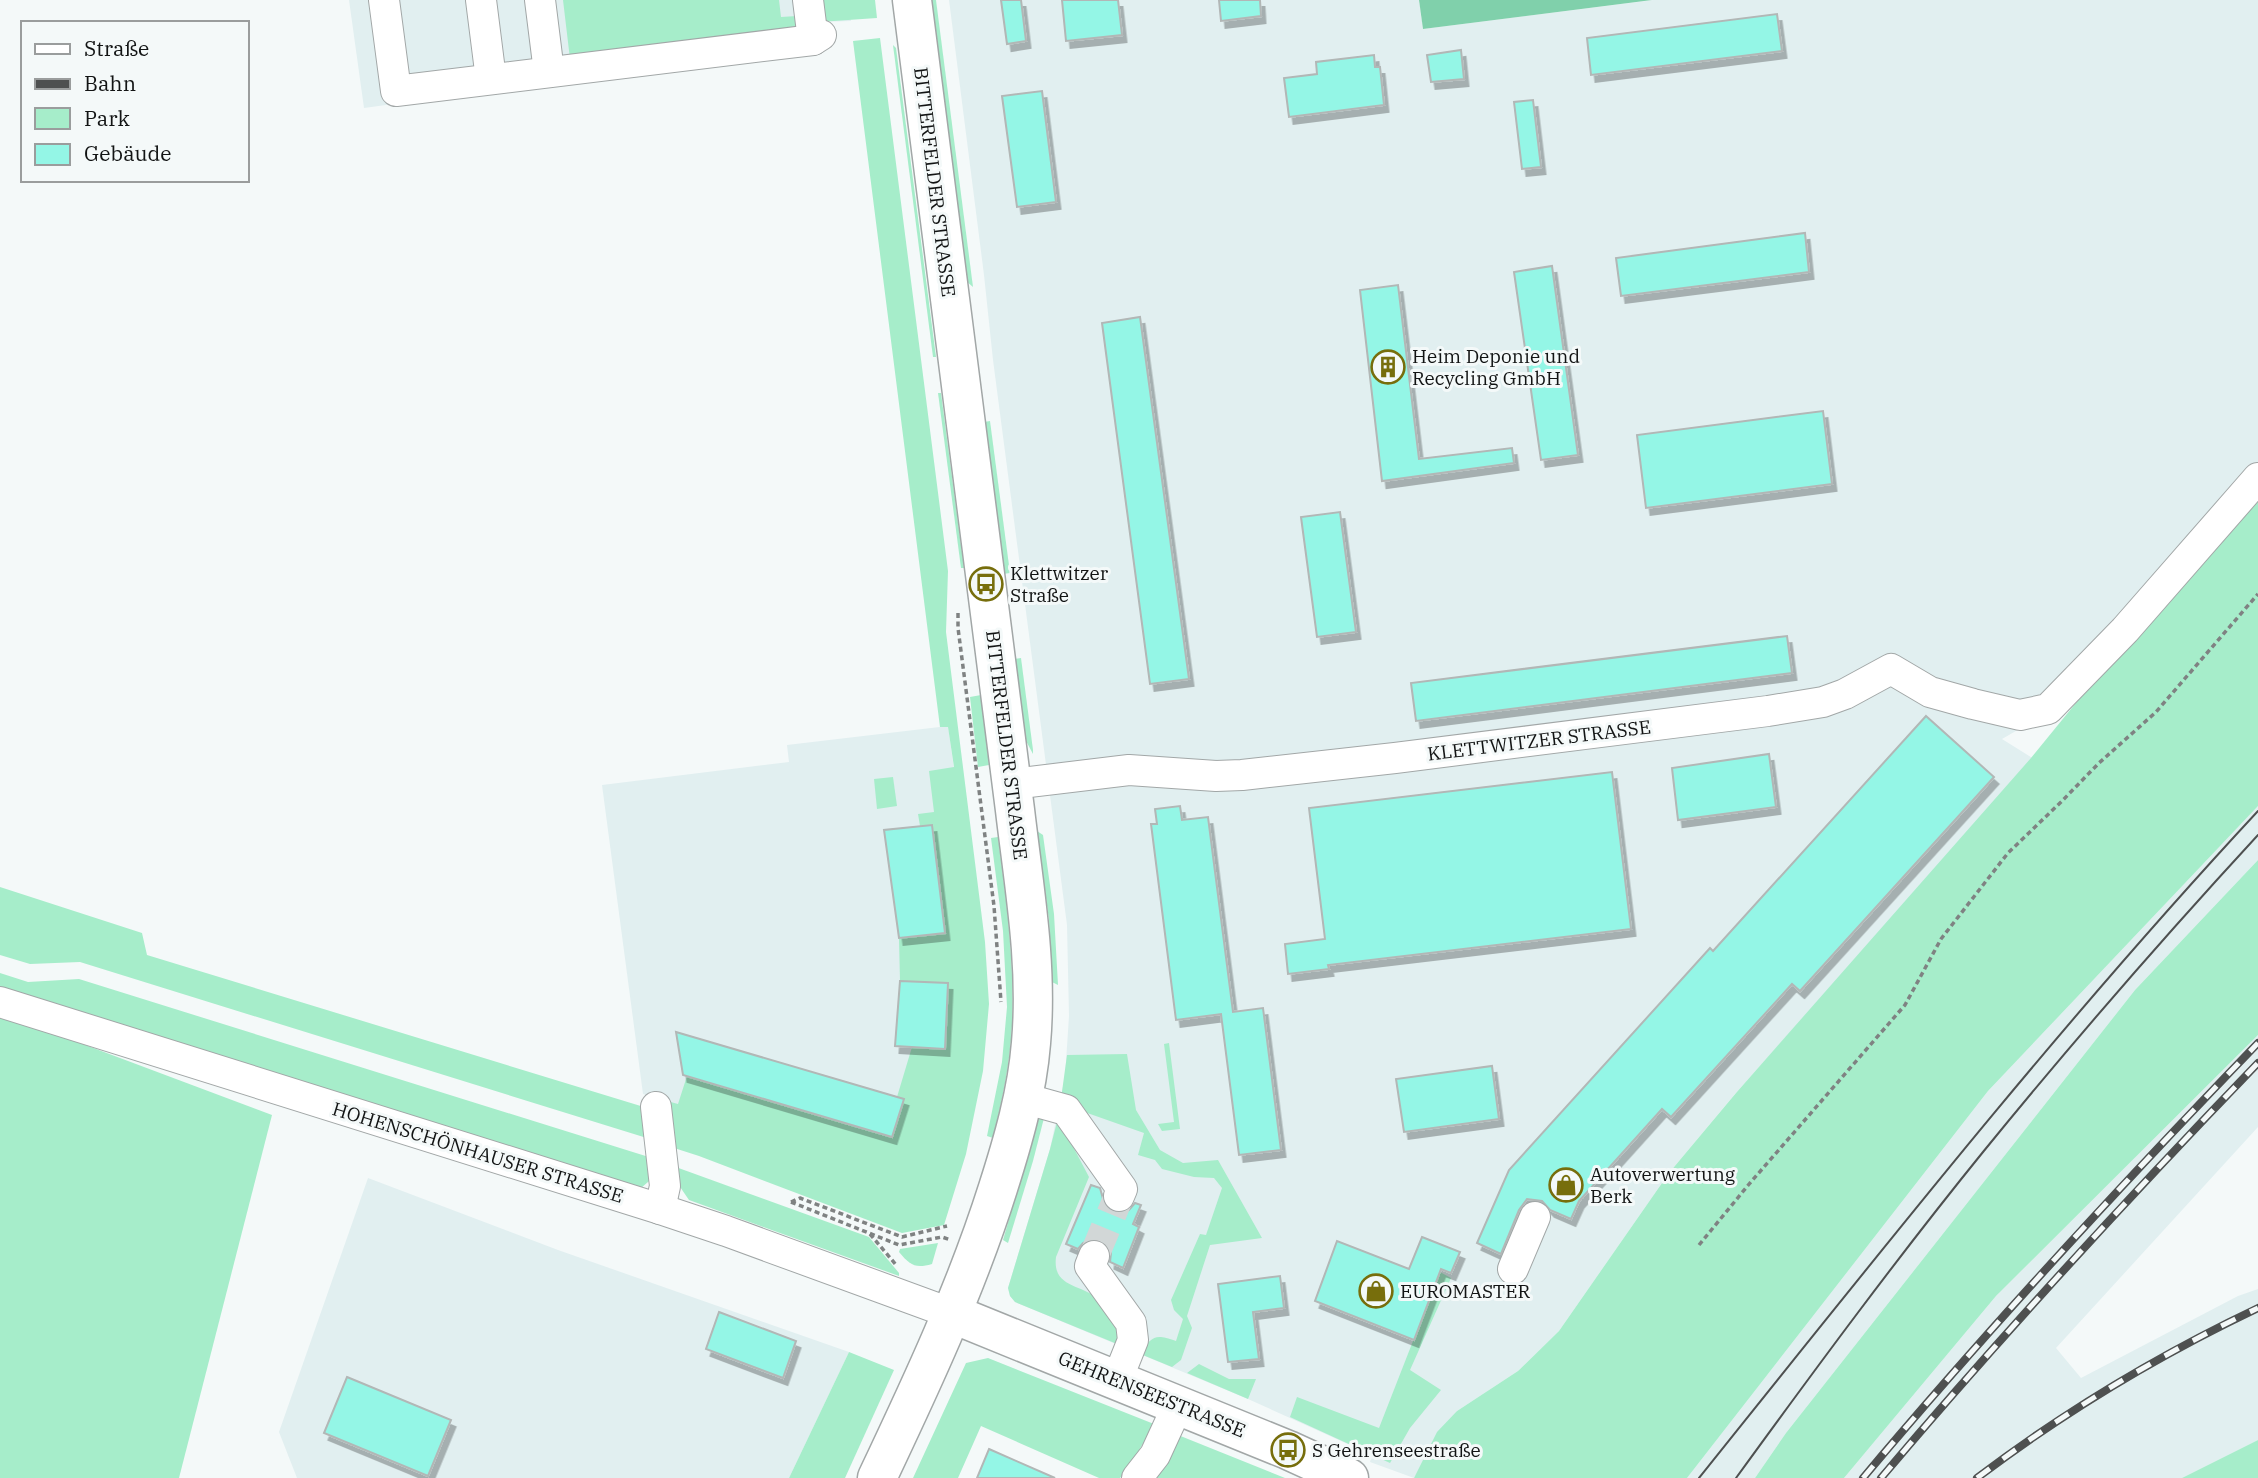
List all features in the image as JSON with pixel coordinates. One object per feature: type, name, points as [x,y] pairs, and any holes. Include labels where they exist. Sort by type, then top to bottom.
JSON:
[{"type":"main road","name":"BITTERFELDER STRASSE","points":[[877,1478],[953,1314],[980,1245],[1010,1152],[1023,1098],[1031,1044],[1032,970],[1029,924],[912,0]]},
{"type":"main road","name":"GEHRENSEESTRASSE","points":[[953,1314],[1288,1450],[1349,1478]]},
{"type":"street","points":[[384,0],[396,91],[817,37],[808,0]]},
{"type":"street","points":[[481,0],[491,79]]},
{"type":"street","points":[[540,0],[550,72]]},
{"type":"street","name":"KLETTWITZER STRASSE","points":[[1012,784],[1129,770],[1216,776],[1242,775],[1787,708],[1824,702],[1845,694],[1891,669],[1930,692],[1973,704],[2020,715],[2048,709],[2126,630],[2258,478]]},
{"type":"street","name":"HOHENSCHÖNHAUSER STRASSE","points":[[0,1002],[660,1209],[953,1314]]},
{"type":"street","points":[[1023,1098],[1066,1110],[1122,1189],[1119,1196]]},
{"type":"street","points":[[656,1107],[665,1186],[660,1209]]},
{"type":"street","points":[[1513,1269],[1535,1217]]},
{"type":"street","points":[[1094,1256],[1090,1266],[1131,1323],[1133,1340],[1117,1380]]},
{"type":"street","points":[[1137,1478],[1155,1455],[1178,1405]]},
{"type":"path","points":[[1699,1245],[1750,1182],[1905,1005],[1941,939],[2008,853],[2108,754],[2156,712],[2258,594]]},
{"type":"path","points":[[958,603],[958,628],[998,939],[1001,1006]]},
{"type":"path","points":[[947,1226],[902,1237],[800,1198],[792,1202],[900,1245],[942,1237],[953,1241]]},
{"type":"path","points":[[869,1233],[904,1274]]},
{"type":"shaded area","points":[[349,0],[848,0],[851,21],[819,22],[822,45],[364,108]]},
{"type":"shaded area","points":[[949,0],[1419,0],[1423,29],[1653,0],[2258,0],[2258,467],[2040,717],[2002,739],[2034,759],[1735,1094],[1669,1173],[1559,1331],[1518,1371],[1457,1411],[1414,1478],[1370,1462],[1372,1455],[1248,1399],[1015,1302],[1010,1296],[1008,1288],[1050,1149],[1065,1077],[1069,1016],[1067,925]]},
{"type":"shaded area","points":[[948,726],[979,945],[954,1103],[899,1148],[724,1121],[643,1094],[602,785],[789,762],[787,745]]},
{"type":"shaded area","points":[[2258,806],[2258,860],[2135,990],[1786,1433],[1755,1478],[1687,1478],[1988,1091]]},
{"type":"shaded area","points":[[2258,1035],[2258,1127],[2056,1348],[2081,1378],[2238,1296],[2258,1289],[2258,1440],[2182,1478],[1844,1478],[1996,1296]]},
{"type":"shaded area","points":[[368,1178],[558,1250],[849,1352],[789,1478],[297,1478],[279,1432]]},
{"type":"green space","points":[[563,0],[779,0],[781,17],[797,16],[798,26],[570,59]]},
{"type":"green space","points":[[816,0],[875,0],[877,18],[819,22]]},
{"type":"green space","points":[[929,0],[936,0],[973,287],[966,281]]},
{"type":"green space","points":[[1419,0],[1652,0],[1423,29]]},
{"type":"green space","points":[[880,38],[948,571],[946,632],[985,942],[989,1004],[983,1071],[966,1154],[944,1225],[902,1233],[671,1147],[667,1101],[678,1104],[687,1076],[892,1137],[903,1099],[897,1097],[912,1047],[945,1048],[948,984],[900,981],[899,938],[945,933],[932,825],[920,826],[918,814],[934,812],[929,771],[954,767],[948,727],[940,727],[853,41]]},
{"type":"green space","points":[[893,45],[896,48],[936,357],[933,357]]},
{"type":"green space","points":[[938,393],[941,393],[964,568],[961,568]]},
{"type":"green space","points":[[990,421],[1010,573],[1003,574],[984,422]]},
{"type":"green space","points":[[2258,496],[2258,806],[1988,1091],[1687,1478],[1414,1478],[1437,1432],[1457,1411],[1518,1371],[1559,1331],[1669,1173],[2031,758],[2124,644]]},
{"type":"green space","points":[[1021,658],[1033,754],[1025,739],[1014,659]]},
{"type":"green space","points":[[981,695],[989,765],[978,767],[970,697]]},
{"type":"green space","points":[[893,777],[897,806],[877,809],[874,779]]},
{"type":"green space","points":[[1037,831],[1043,835],[1054,914],[1058,985],[1052,982],[1049,920]]},
{"type":"green space","points":[[998,837],[1009,931],[1013,1002],[1007,1068],[993,1138],[987,1136],[1002,1062],[1007,1007],[1003,931],[991,838]]},
{"type":"green space","points":[[2258,860],[2258,1035],[1996,1296],[1844,1478],[1755,1478],[1786,1433],[2135,990]]},
{"type":"green space","points":[[0,887],[142,933],[147,955],[644,1107],[650,1139],[80,962],[30,964],[0,955]]},
{"type":"green space","points":[[0,973],[28,982],[79,979],[652,1158],[655,1176],[641,1188],[0,990]]},
{"type":"green space","points":[[0,1013],[272,1115],[179,1478],[0,1478]]},
{"type":"green space","points":[[1169,1043],[1180,1129],[1162,1131],[1158,1124],[1174,1122],[1164,1044]]},
{"type":"green space","points":[[1127,1054],[1136,1110],[1160,1150],[1183,1163],[1218,1160],[1262,1238],[1210,1245],[1187,1316],[1192,1328],[1181,1360],[1172,1367],[1138,1353],[1154,1338],[1163,1337],[1176,1341],[1183,1319],[1174,1310],[1171,1300],[1200,1234],[1206,1235],[1222,1188],[1214,1178],[1194,1177],[1162,1169],[1155,1160],[1138,1155],[1144,1133],[1076,1109],[1061,1099],[1067,1055]]},
{"type":"green space","points":[[1044,1118],[1008,1243],[1003,1240],[1038,1119]]},
{"type":"green space","points":[[1058,1118],[1089,1177],[1056,1257],[1056,1267],[1064,1280],[1099,1300],[1123,1343],[1122,1346],[1015,1302],[1010,1296],[1008,1288]]},
{"type":"green space","points":[[673,1166],[869,1237],[899,1276],[689,1200],[676,1181]]},
{"type":"green space","points":[[938,1243],[932,1264],[913,1265],[899,1252],[900,1249]]},
{"type":"green space","points":[[1440,1272],[1451,1278],[1410,1370],[1441,1390],[1410,1428],[1390,1463],[1290,1417],[1297,1397],[1379,1428]]},
{"type":"green space","points":[[849,1352],[894,1370],[845,1478],[789,1478]]},
{"type":"green space","points":[[988,1358],[1154,1424],[1120,1478],[1099,1478],[981,1426],[958,1478],[913,1478],[966,1363]]},
{"type":"green space","points":[[1199,1364],[1229,1379],[1256,1379],[1248,1399],[1187,1373]]},
{"type":"green space","points":[[1178,1435],[1285,1478],[1151,1478]]},
{"type":"green space","points":[[2258,1440],[2258,1478],[2182,1478]]},
{"type":"building","points":[[1001,0],[1021,0],[1026,41],[1007,44]]},
{"type":"building","points":[[1062,0],[1118,0],[1122,35],[1066,41]]},
{"type":"building","points":[[1219,0],[1260,0],[1261,16],[1221,21]]},
{"type":"building","points":[[1777,14],[1782,51],[1591,75],[1587,38]]},
{"type":"building","points":[[1461,50],[1464,79],[1431,82],[1427,55]]},
{"type":"building","points":[[1374,55],[1375,67],[1380,67],[1384,105],[1289,117],[1284,78],[1317,74],[1316,62]]},
{"type":"building","points":[[1042,91],[1056,202],[1017,207],[1002,96]]},
{"type":"building","points":[[1533,100],[1541,167],[1522,169],[1514,102]]},
{"type":"building","points":[[1805,233],[1809,272],[1621,296],[1616,258]]},
{"type":"building","points":[[1552,266],[1578,455],[1541,460],[1514,272]]},
{"type":"building","points":[[1398,285],[1419,459],[1512,448],[1514,463],[1382,481],[1360,290]]},
{"type":"building","points":[[1140,317],[1189,679],[1150,684],[1102,323]]},
{"type":"building","points":[[1823,411],[1832,484],[1646,508],[1637,435]]},
{"type":"building","points":[[1340,512],[1356,632],[1317,637],[1301,517]]},
{"type":"building","points":[[1787,636],[1792,673],[1416,721],[1411,683]]},
{"type":"building","points":[[1926,716],[1994,777],[1800,991],[1792,984],[1671,1117],[1662,1109],[1579,1201],[1571,1219],[1550,1210],[1542,1201],[1527,1199],[1519,1210],[1501,1254],[1477,1243],[1509,1170],[1710,948],[1713,951]]},
{"type":"building","points":[[1769,754],[1776,807],[1678,820],[1672,768]]},
{"type":"building","points":[[1612,772],[1631,929],[1328,965],[1329,969],[1288,974],[1285,944],[1325,939],[1309,808]]},
{"type":"building","points":[[1180,806],[1182,820],[1208,817],[1233,1012],[1263,1008],[1281,1150],[1239,1155],[1221,1014],[1176,1020],[1151,824],[1157,824],[1155,809]]},
{"type":"building","points":[[932,825],[945,933],[899,938],[884,830]]},
{"type":"building","points":[[900,981],[948,983],[945,1049],[895,1046]]},
{"type":"building","points":[[676,1032],[904,1099],[892,1137],[683,1075]]},
{"type":"building","points":[[1492,1066],[1499,1119],[1404,1132],[1396,1079]]},
{"type":"building","points":[[1091,1185],[1100,1188],[1105,1206],[1113,1212],[1122,1213],[1135,1203],[1141,1205],[1133,1224],[1139,1227],[1123,1268],[1110,1262],[1111,1253],[1101,1240],[1091,1239],[1078,1249],[1066,1244]]},
{"type":"building","name":"EUROMASTER","points":[[1422,1237],[1460,1252],[1451,1273],[1441,1269],[1414,1340],[1315,1301],[1337,1241],[1409,1269]]},
{"type":"building","points":[[1280,1276],[1284,1308],[1253,1312],[1259,1359],[1228,1362],[1218,1284]]},
{"type":"building","points":[[719,1312],[796,1341],[783,1378],[706,1349]]},
{"type":"building","points":[[347,1377],[451,1420],[428,1476],[324,1433]]},
{"type":"building","points":[[989,1449],[1055,1478],[977,1478]]},
{"type":"tunnel","points":[[1094,1256],[1119,1196]]},
{"type":"tram line","points":[[1699,1478],[2042,1056],[2258,811]]},
{"type":"tram line","points":[[1736,1478],[1919,1232],[1983,1152],[2118,992],[2258,835]]},
{"type":"railway","points":[[1863,1478],[2057,1257],[2258,1043]]},
{"type":"railway","points":[[1881,1478],[2066,1268],[2258,1063]]},
{"type":"railway","points":[[1977,1478],[2044,1430],[2113,1386],[2258,1308]]},
{"type":"place","name":"Heim Deponie und Recycling GmbH","points":[[1388,367]]},
{"type":"place","name":"Klettwitzer Straße","points":[[986,584]]},
{"type":"place","name":"Autoverwertung Berk","points":[[1566,1185]]},
{"type":"place","name":"EUROMASTER","points":[[1376,1291]]},
{"type":"place","name":"S Gehrenseestraße","points":[[1288,1450]]}]
